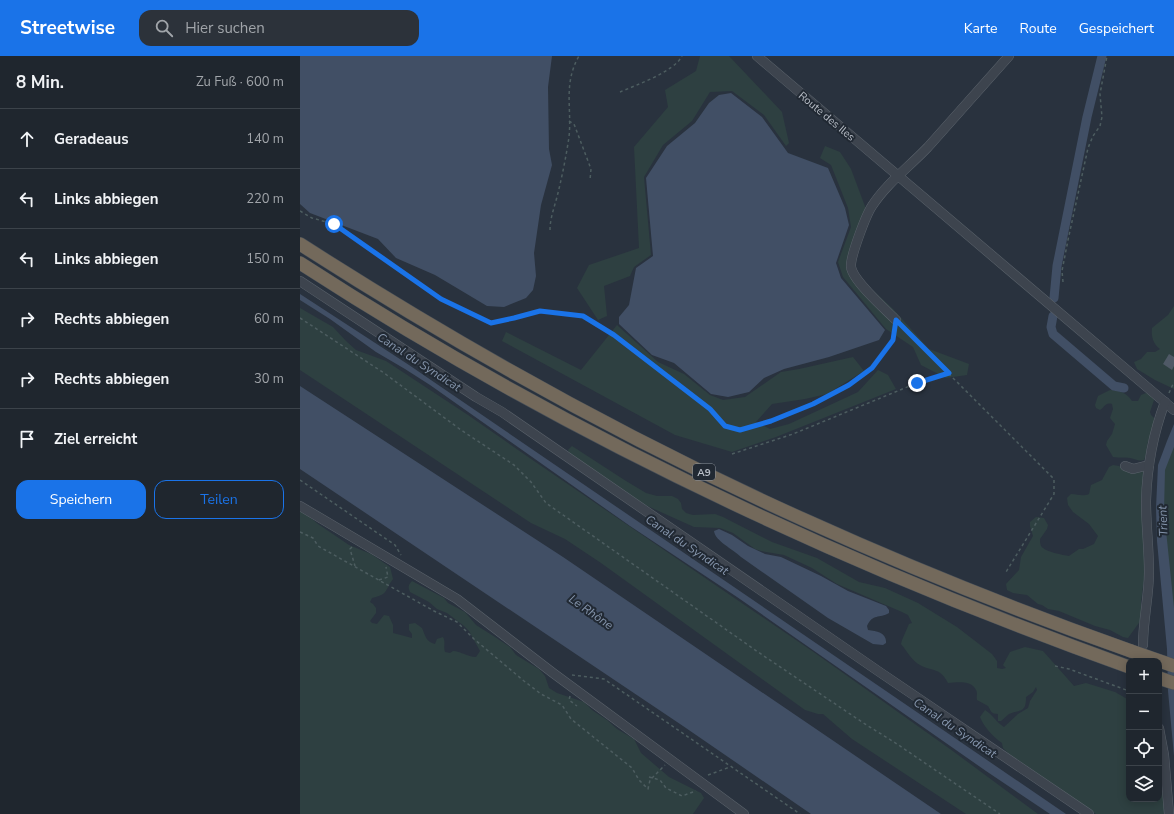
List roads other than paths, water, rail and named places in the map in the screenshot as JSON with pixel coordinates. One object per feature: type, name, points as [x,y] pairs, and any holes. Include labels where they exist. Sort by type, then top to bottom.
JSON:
[{"type":"highway","name":"A9","points":[[300,244],[381,295],[476,351],[564,400],[687,464],[806,521],[902,563],[1001,603],[1174,666]]},
{"type":"highway","name":"A9","points":[[300,263],[362,302],[462,361],[560,416],[706,491],[794,532],[911,583],[1030,631],[1126,666]]},
{"type":"highway","points":[[1162,679],[1174,683]]},
{"type":"street","name":"Route des Iles","points":[[757,56],[1169,406]]},
{"type":"street","points":[[896,320],[874,299],[857,278],[851,267],[855,247],[870,208],[886,187],[927,148],[1009,56]]},
{"type":"street","points":[[300,281],[476,397],[502,412],[1089,814]]},
{"type":"street","points":[[1143,645],[1149,573],[1146,501],[1149,465],[1153,438],[1169,406]]},
{"type":"street","points":[[1125,466],[1133,469],[1149,465]]},
{"type":"street","points":[[300,506],[456,599],[553,673],[744,814]]},
{"type":"street","points":[[1159,730],[1164,755],[1169,814]]},
{"type":"water","points":[[300,56],[552,56],[548,87],[549,149],[552,165],[541,205],[534,253],[536,276],[533,290],[526,298],[504,307],[487,306],[435,275],[396,258],[378,239],[310,213],[300,204]]},
{"type":"water","points":[[731,93],[762,117],[788,153],[828,168],[845,208],[849,225],[836,263],[841,278],[885,330],[879,340],[829,357],[784,369],[764,378],[749,392],[728,397],[711,394],[674,363],[652,355],[619,324],[619,317],[629,305],[636,268],[653,256],[646,178],[667,146],[695,123],[709,103],[719,95]]},
{"type":"water","name":"Canal du Syndicat","points":[[300,294],[409,365],[1066,814],[1050,814],[986,771],[737,597],[630,526],[430,385],[376,352],[330,319],[300,300]]},
{"type":"water","name":"Le Rhône","points":[[300,386],[563,557],[941,814],[811,814],[683,726],[300,469]]},
{"type":"water","name":"Trient","points":[[1174,424],[1174,447],[1165,470],[1164,511],[1174,608],[1174,756],[1168,691],[1167,649],[1157,541],[1156,508],[1158,465]]},
{"type":"water","points":[[719,529],[765,554],[781,557],[848,591],[886,606],[889,613],[872,619],[867,626],[868,630],[878,632],[883,635],[886,643],[883,645],[873,644],[828,618],[721,542],[715,535],[714,531]]},
{"type":"waterway","points":[[1054,298],[1057,266],[1087,117],[1102,56]]},
{"type":"waterway","points":[[1053,316],[1051,327],[1053,334],[1114,386],[1124,388]]}]
